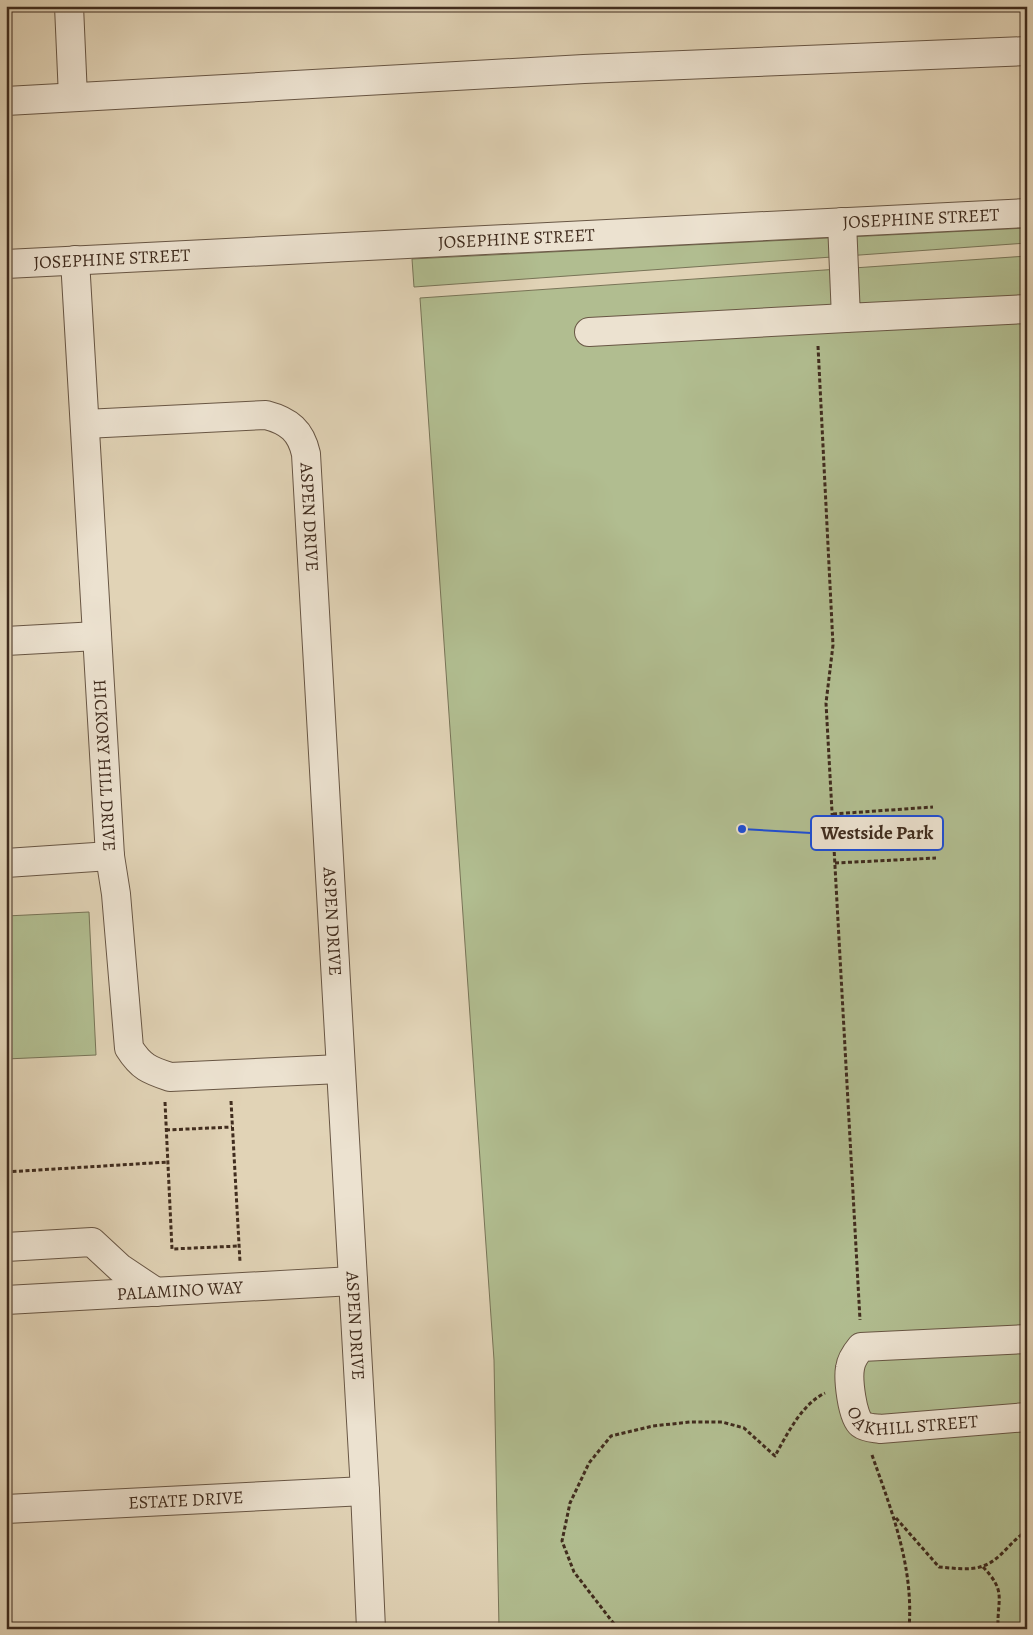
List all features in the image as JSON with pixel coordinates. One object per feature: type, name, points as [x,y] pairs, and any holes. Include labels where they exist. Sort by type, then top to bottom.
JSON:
[{"type":"street","points":[[69,6],[73,98]]},
{"type":"street","points":[[6,101],[584,68],[1027,51]]},
{"type":"street","name":"JOSEPHINE STREET","points":[[6,264],[1027,213]]},
{"type":"street","points":[[842,222],[846,318]]},
{"type":"street","name":"HICKORY HILL DRIVE","points":[[75,260],[110,856],[116,894],[129,1048],[138,1062],[152,1071],[170,1077],[340,1069]]},
{"type":"street","points":[[589,332],[1027,310]]},
{"type":"street","name":"ASPEN DRIVE","points":[[86,424],[266,415],[284,420],[303,440],[306,454],[365,1491],[371,1629]]},
{"type":"street","points":[[6,641],[97,636]]},
{"type":"street","points":[[6,863],[110,856]]},
{"type":"street","points":[[6,1247],[92,1242],[120,1268],[156,1292]]},
{"type":"street","name":"PALAMINO WAY","points":[[6,1300],[353,1281]]},
{"type":"street","points":[[861,1347],[1027,1339]]},
{"type":"street","name":"OAKHILL STREET","points":[[861,1347],[854,1356],[850,1367],[849,1381],[855,1414],[860,1424],[880,1429],[1027,1417]]},
{"type":"street","name":"ESTATE DRIVE","points":[[6,1509],[365,1491]]},
{"type":"path","points":[[817,320],[833,645],[826,703],[861,1347]]},
{"type":"path","points":[[833,814],[932,807]]},
{"type":"path","points":[[835,863],[936,858]]},
{"type":"path","points":[[230,1074],[241,1288]]},
{"type":"path","points":[[164,1101],[172,1250],[239,1246]]},
{"type":"path","points":[[166,1130],[232,1127]]},
{"type":"path","points":[[6,1172],[168,1162]]},
{"type":"path","points":[[618,1629],[574,1572],[562,1541],[570,1503],[589,1463],[611,1436],[652,1426],[690,1422],[722,1422],[744,1428],[775,1456],[790,1429],[815,1398],[849,1381]]},
{"type":"path","points":[[860,1424],[894,1516],[907,1570],[910,1608],[909,1629]]},
{"type":"path","points":[[894,1516],[939,1567],[959,1569],[983,1566],[999,1556],[1016,1538],[1027,1531]]},
{"type":"path","points":[[983,1566],[996,1580],[1000,1596],[998,1629]]},
{"type":"green space","points":[[1027,228],[1027,243],[414,287],[412,259]]},
{"type":"green space","points":[[1027,256],[1027,1629],[499,1629],[494,1360],[420,298]]},
{"type":"green space","points":[[89,912],[96,1055],[6,1059],[6,916]]},
{"type":"place","name":"Westside Park","points":[[742,829]]}]
